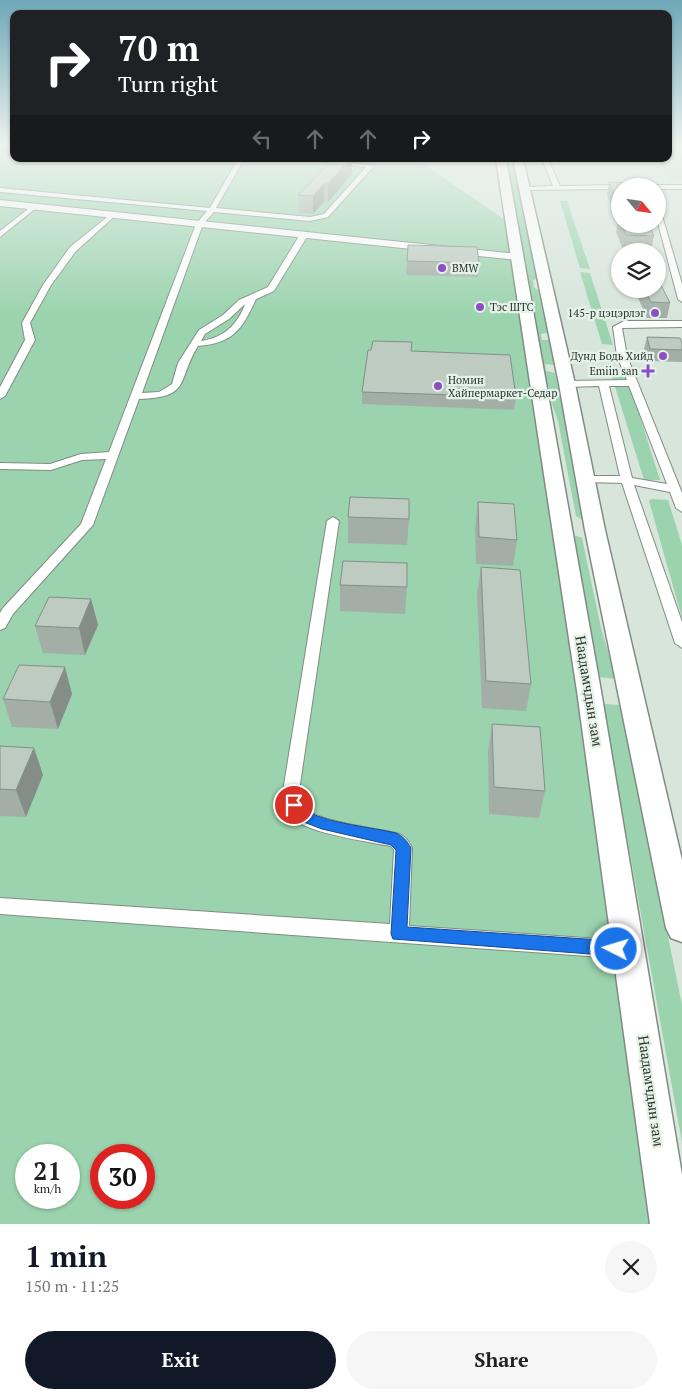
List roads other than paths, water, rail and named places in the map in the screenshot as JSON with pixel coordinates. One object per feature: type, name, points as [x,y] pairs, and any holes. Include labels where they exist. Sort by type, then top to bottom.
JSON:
[{"type":"highway","name":"Наадамчдын зам","points":[[508,203],[563,529],[630,950],[670,1224]]},
{"type":"highway","points":[[527,203],[565,377],[595,530],[682,928]]},
{"type":"highway","points":[[522,284],[544,284]]},
{"type":"highway","points":[[530,335],[545,338],[556,335]]},
{"type":"highway","points":[[535,370],[550,367],[565,377]]},
{"type":"highway","points":[[563,529],[595,530]]},
{"type":"main road","points":[[12,203],[112,215],[202,222],[304,235],[517,255]]},
{"type":"main road","points":[[20,203],[517,255]]},
{"type":"street","points":[[132,203],[289,219],[310,219],[326,216],[338,203]]},
{"type":"street","points":[[0,626],[4,611],[86,525],[202,222],[216,203]]},
{"type":"street","points":[[0,235],[34,207]]},
{"type":"street","points":[[0,396],[30,340],[26,323],[47,285],[74,248],[112,215]]},
{"type":"street","points":[[664,233],[682,299]]},
{"type":"street","points":[[134,396],[161,395],[176,386],[180,380],[183,363],[202,332],[226,317],[242,302],[271,289],[304,235]]},
{"type":"street","points":[[194,344],[208,343],[230,336],[239,326],[253,296]]},
{"type":"street","points":[[682,324],[624,324],[617,326],[619,344],[632,384],[682,508]]},
{"type":"street","points":[[565,377],[604,384],[632,384]]},
{"type":"street","points":[[604,384],[627,480],[682,642]]},
{"type":"street","points":[[0,466],[51,467],[81,457],[112,455]]},
{"type":"street","points":[[586,479],[627,480],[673,489]]},
{"type":"street","points":[[333,521],[291,791],[294,805],[301,815],[322,823],[396,840],[403,848],[398,934]]},
{"type":"street","points":[[0,906],[630,950]]},
{"type":"place","name":"BMW","points":[[442,268]]},
{"type":"place","name":"Тэс ШТС","points":[[480,307]]},
{"type":"place","name":"145-р цэцэрлэг","points":[[655,313]]},
{"type":"place","name":"Дунд Бодь Хийд","points":[[663,356]]},
{"type":"place","name":"Emiin san","points":[[648,371]]},
{"type":"place","name":"Номин Хайпермаркет-Седар","points":[[438,386]]}]
